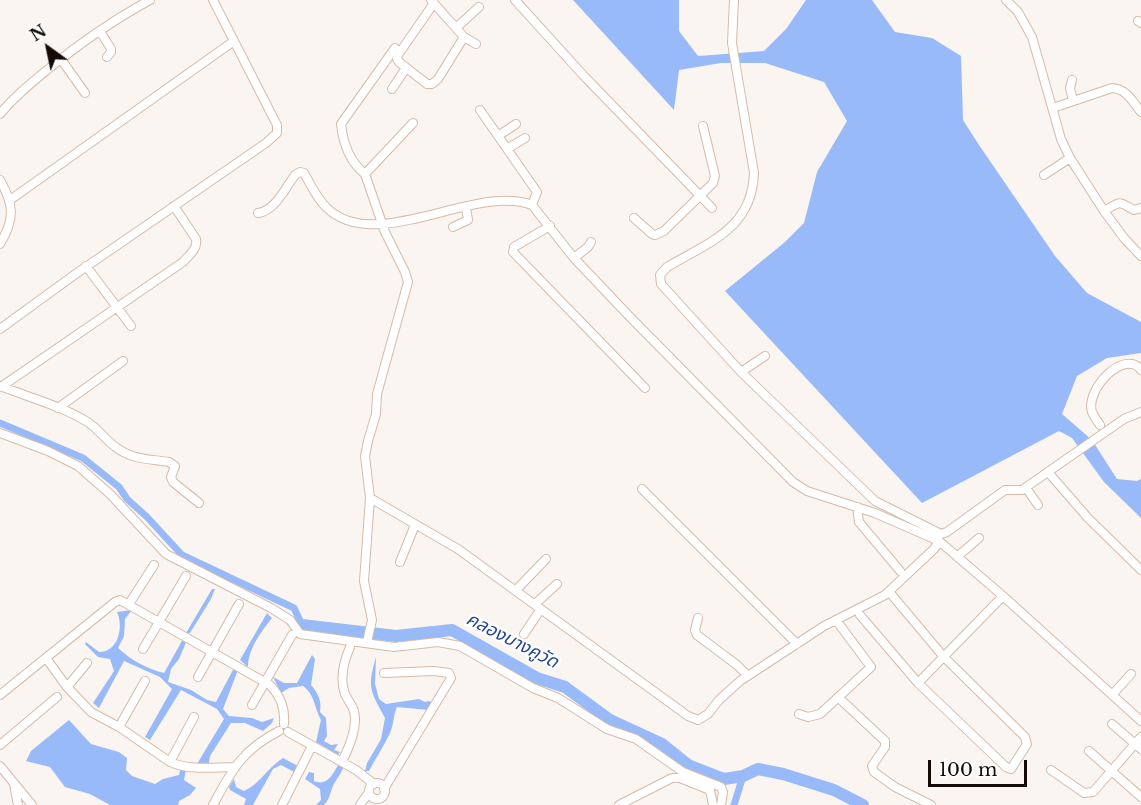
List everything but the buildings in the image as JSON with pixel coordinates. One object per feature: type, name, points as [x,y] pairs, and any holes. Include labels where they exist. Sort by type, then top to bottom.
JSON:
[{"type":"street","points":[[0,114],[12,99],[61,59],[150,0]]},
{"type":"street","points":[[0,329],[86,266],[277,134],[277,125],[213,0]]},
{"type":"street","points":[[515,0],[583,75],[711,208]]},
{"type":"street","points":[[734,0],[732,43],[754,173],[753,191],[746,211],[730,229],[667,267],[660,275],[661,284],[741,372],[875,501],[941,534],[1005,490],[1018,491],[1026,488],[1124,419],[1141,412]]},
{"type":"street","points":[[1006,0],[1018,12],[1032,37],[1061,139],[1070,158],[1124,238],[1141,256]]},
{"type":"street","points":[[465,37],[438,79],[432,84],[427,84],[396,58],[432,2],[465,37],[476,44]]},
{"type":"street","points":[[457,27],[478,7]]},
{"type":"street","points":[[100,31],[111,49],[107,57]]},
{"type":"street","points":[[10,200],[234,40]]},
{"type":"street","points":[[368,640],[372,620],[364,581],[370,498],[366,456],[368,441],[374,427],[377,394],[408,282],[381,224],[365,174],[349,154],[341,124],[395,48]]},
{"type":"street","points":[[61,59],[85,93]]},
{"type":"street","points":[[392,89],[406,68]]},
{"type":"street","points":[[1072,80],[1070,88],[1073,101]]},
{"type":"street","points":[[1053,108],[1112,88],[1125,92],[1141,112]]},
{"type":"street","points":[[480,110],[537,192],[532,205]]},
{"type":"street","points":[[365,174],[413,123]]},
{"type":"street","points":[[498,136],[516,124]]},
{"type":"street","points":[[634,218],[652,234],[664,231],[713,183],[715,176],[703,126]]},
{"type":"street","points":[[507,149],[525,138]]},
{"type":"street","points":[[1044,175],[1070,158]]},
{"type":"street","points":[[258,213],[263,213],[273,206],[295,174],[300,172],[304,173],[318,198],[328,210],[352,222],[381,224],[492,202],[522,201],[532,205],[574,258],[793,482],[807,491],[875,513],[939,541],[1141,721]]},
{"type":"street","points":[[0,180],[10,200],[12,210],[7,233],[0,244]]},
{"type":"street","points":[[1104,210],[1120,202],[1134,210],[1141,208]]},
{"type":"street","points":[[1,386],[183,262],[195,249],[196,239],[174,206]]},
{"type":"street","points":[[453,227],[468,220],[466,208]]},
{"type":"street","points":[[549,226],[514,247],[513,252],[645,388]]},
{"type":"street","points":[[574,258],[591,242]]},
{"type":"street","points":[[86,266],[131,326]]},
{"type":"street","points":[[741,372],[765,357]]},
{"type":"street","points":[[58,408],[123,361]]},
{"type":"street","points":[[1100,425],[1092,412],[1092,401],[1094,391],[1101,381],[1124,364],[1131,363],[1141,370]]},
{"type":"street","points":[[1,386],[85,421],[116,448],[128,455],[174,464],[171,477],[173,482],[199,502]]},
{"type":"street","points":[[0,433],[48,451],[78,466],[110,494],[166,554],[271,608],[290,620],[300,634],[368,640],[394,647],[438,642],[460,646],[533,688],[558,698],[607,729],[636,739],[683,772],[718,786],[723,792],[721,805]]},
{"type":"street","points":[[1048,472],[1088,519],[1141,570]]},
{"type":"street","points":[[1026,488],[1038,505]]},
{"type":"street","points":[[642,489],[797,644]]},
{"type":"street","points":[[370,498],[458,549],[694,720],[704,718],[729,690],[748,676],[836,620],[885,595],[934,549],[939,541]]},
{"type":"street","points":[[857,507],[859,522],[900,571]]},
{"type":"street","points":[[400,562],[416,525]]},
{"type":"street","points":[[958,556],[979,538]]},
{"type":"street","points":[[516,590],[546,559]]},
{"type":"street","points":[[129,604],[154,565]]},
{"type":"street","points":[[143,649],[186,576]]},
{"type":"street","points":[[524,634],[538,606],[557,584]]},
{"type":"street","points":[[860,615],[918,682],[1006,767],[1011,769],[1027,744],[1025,736],[943,656],[891,594]]},
{"type":"street","points":[[918,682],[1003,596]]},
{"type":"street","points":[[0,695],[116,602],[123,601],[246,670],[277,692],[283,705],[284,729]]},
{"type":"street","points":[[198,677],[239,604]]},
{"type":"street","points":[[698,618],[695,630],[697,635],[748,676]]},
{"type":"street","points":[[799,714],[813,717],[825,710],[871,667],[836,620]]},
{"type":"street","points":[[252,705],[292,635]]},
{"type":"street","points":[[344,758],[354,732],[355,722],[354,710],[345,693],[342,681],[345,659],[350,647]]},
{"type":"street","points":[[46,657],[67,687],[91,712],[119,727],[175,764],[235,767]]},
{"type":"street","points":[[67,687],[87,663]]},
{"type":"street","points":[[284,729],[312,746],[344,758],[372,788],[371,796],[378,798],[384,794],[384,789],[451,678],[449,673],[434,671],[384,673]]},
{"type":"street","points":[[1112,695],[1131,674]]},
{"type":"street","points":[[119,727],[145,681]]},
{"type":"street","points":[[0,745],[57,697]]},
{"type":"street","points":[[838,698],[885,741],[885,747],[872,766],[874,772],[895,787],[931,805]]},
{"type":"street","points":[[175,764],[194,717]]},
{"type":"street","points":[[1051,770],[1084,793],[1093,792],[1139,743],[1112,724]]},
{"type":"street","points":[[213,805],[235,767],[248,750],[284,729]]},
{"type":"street","points":[[282,805],[312,746]]},
{"type":"street","points":[[1089,751],[1141,796]]},
{"type":"street","points":[[0,767],[32,805]]},
{"type":"street","points":[[619,805],[672,778],[680,778],[710,790],[713,805]]},
{"type":"street","points":[[14,784],[18,805]]},
{"type":"street","points":[[360,805],[372,788],[381,785],[384,789]]},
{"type":"water","points":[[573,0],[679,0],[679,31],[698,56],[764,51],[786,29],[806,0],[872,0],[895,32],[932,38],[961,56],[963,120],[979,145],[1055,256],[1087,293],[1141,322],[1141,353],[1107,358],[1077,376],[1062,414],[1092,440],[1117,479],[1137,481],[1141,479],[1141,518],[1104,482],[1072,438],[1059,431],[922,503],[725,291],[785,242],[804,223],[817,172],[847,121],[824,82],[765,63],[721,63],[679,70],[674,110]]},
{"type":"water","points":[[212,589],[215,589],[211,599],[190,633],[186,633]]},
{"type":"water","points":[[132,610],[125,619],[124,636],[118,648],[128,656],[164,673],[183,639],[187,640],[179,659],[171,669],[168,682],[216,702],[234,668],[238,670],[223,709],[229,716],[252,718],[262,722],[274,718],[263,731],[245,723],[231,723],[210,756],[209,763],[221,767],[186,770],[184,780],[196,788],[190,795],[179,801],[178,805],[110,805],[90,794],[65,787],[50,767],[26,761],[31,751],[69,720],[91,744],[119,752],[127,758],[126,770],[132,776],[155,784],[163,779],[179,775],[182,762],[197,764],[224,719],[217,709],[181,690],[150,740],[145,737],[172,689],[160,677],[124,661],[99,708],[93,703],[114,671],[110,659],[98,657],[85,644],[86,642],[99,652],[111,648],[119,632],[117,612]]},
{"type":"water","points":[[267,613],[272,618],[253,647],[248,667],[240,660]]},
{"type":"water","points":[[312,655],[315,659],[311,685],[319,697],[320,712],[326,718],[327,736],[324,741],[331,745],[338,744],[334,750],[340,752],[338,755],[316,742],[321,720],[307,690],[303,686],[289,688],[281,693],[273,677],[284,683],[297,683]]},
{"type":"water","points":[[376,657],[375,684],[379,699],[386,704],[419,699],[433,703],[428,710],[397,707],[388,738],[369,771],[365,771],[381,739],[385,718],[372,689],[371,682]]},
{"type":"water","points":[[283,758],[298,766],[296,773],[281,765],[273,769],[253,805],[244,805],[246,799],[230,790],[229,787],[234,779],[236,787],[244,791],[250,788]]},
{"type":"water","points":[[340,762],[344,765],[328,800],[324,805],[316,805],[321,800],[320,789],[305,779],[309,772],[314,773],[314,781],[327,781]]},
{"type":"waterway","name":"คลองบางคูวัด","points":[[0,423],[83,458],[119,487],[127,499],[182,555],[294,608],[302,625]]},
{"type":"waterway","name":"คลองบางคูวัด","points":[[302,625],[396,636],[452,630],[537,678],[565,687],[610,720],[662,744],[688,765],[724,779],[743,776],[758,769],[783,774],[834,790],[863,805]]},
{"type":"waterway","points":[[734,805],[743,776]]}]
